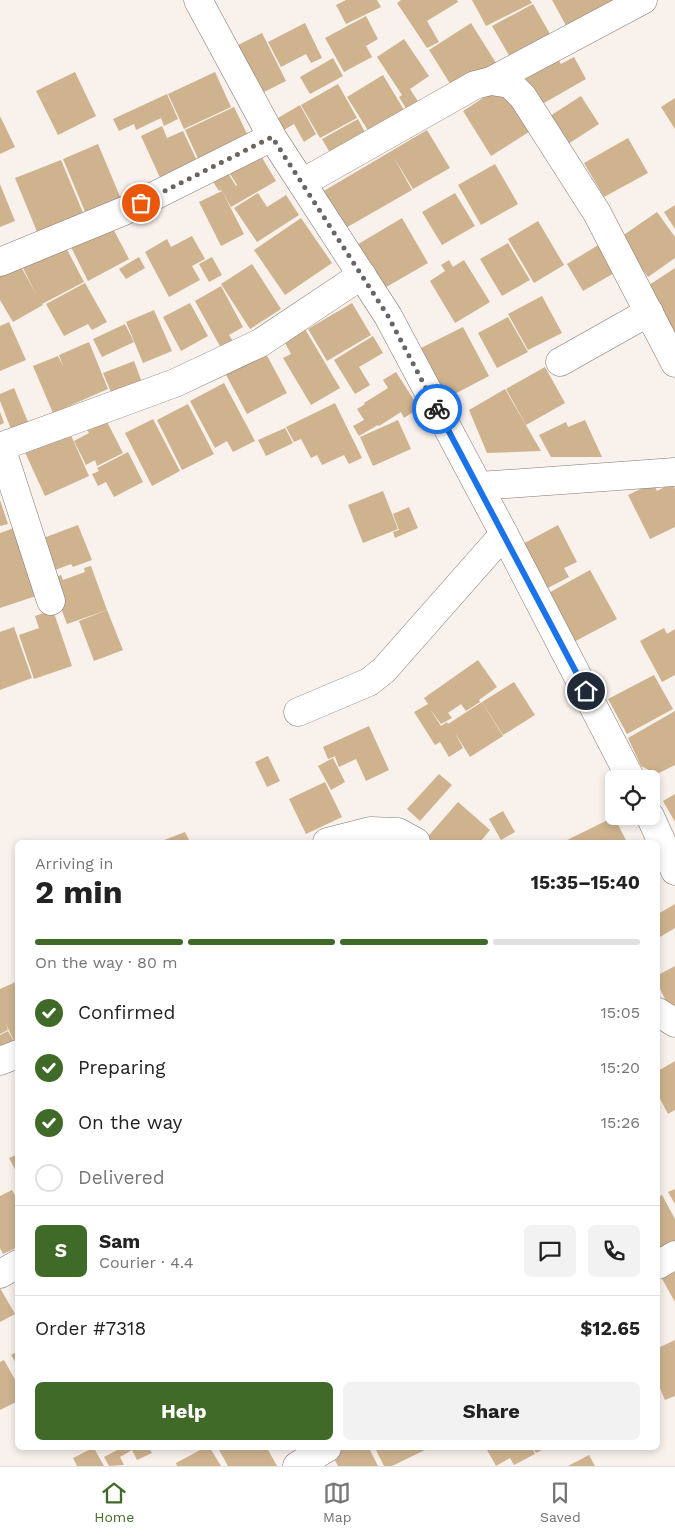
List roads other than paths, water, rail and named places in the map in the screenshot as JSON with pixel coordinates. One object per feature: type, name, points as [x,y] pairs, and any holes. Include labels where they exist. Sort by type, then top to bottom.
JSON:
[{"type":"street","points":[[198,0],[272,137],[388,316],[626,770]]},
{"type":"street","points":[[302,183],[475,85],[491,81],[643,0]]},
{"type":"street","points":[[491,81],[510,84],[523,97],[598,214],[675,363]]},
{"type":"street","points":[[0,262],[124,211],[272,137]]},
{"type":"street","points":[[51,601],[1,447],[175,383],[260,343],[362,275]]},
{"type":"street","points":[[560,362],[649,312]]},
{"type":"street","points":[[478,486],[675,472]]},
{"type":"street","points":[[298,712],[368,682],[384,670],[504,534]]},
{"type":"street","points":[[654,825],[675,870]]},
{"type":"street","points":[[335,840],[370,831],[398,832],[412,840]]},
{"type":"street","points":[[660,1013],[675,1023]]},
{"type":"street","points":[[0,1061],[15,1055]]},
{"type":"street","points":[[660,1265],[675,1255]]},
{"type":"street","points":[[0,1274],[15,1266]]},
{"type":"street","points":[[297,1466],[323,1450]]}]
